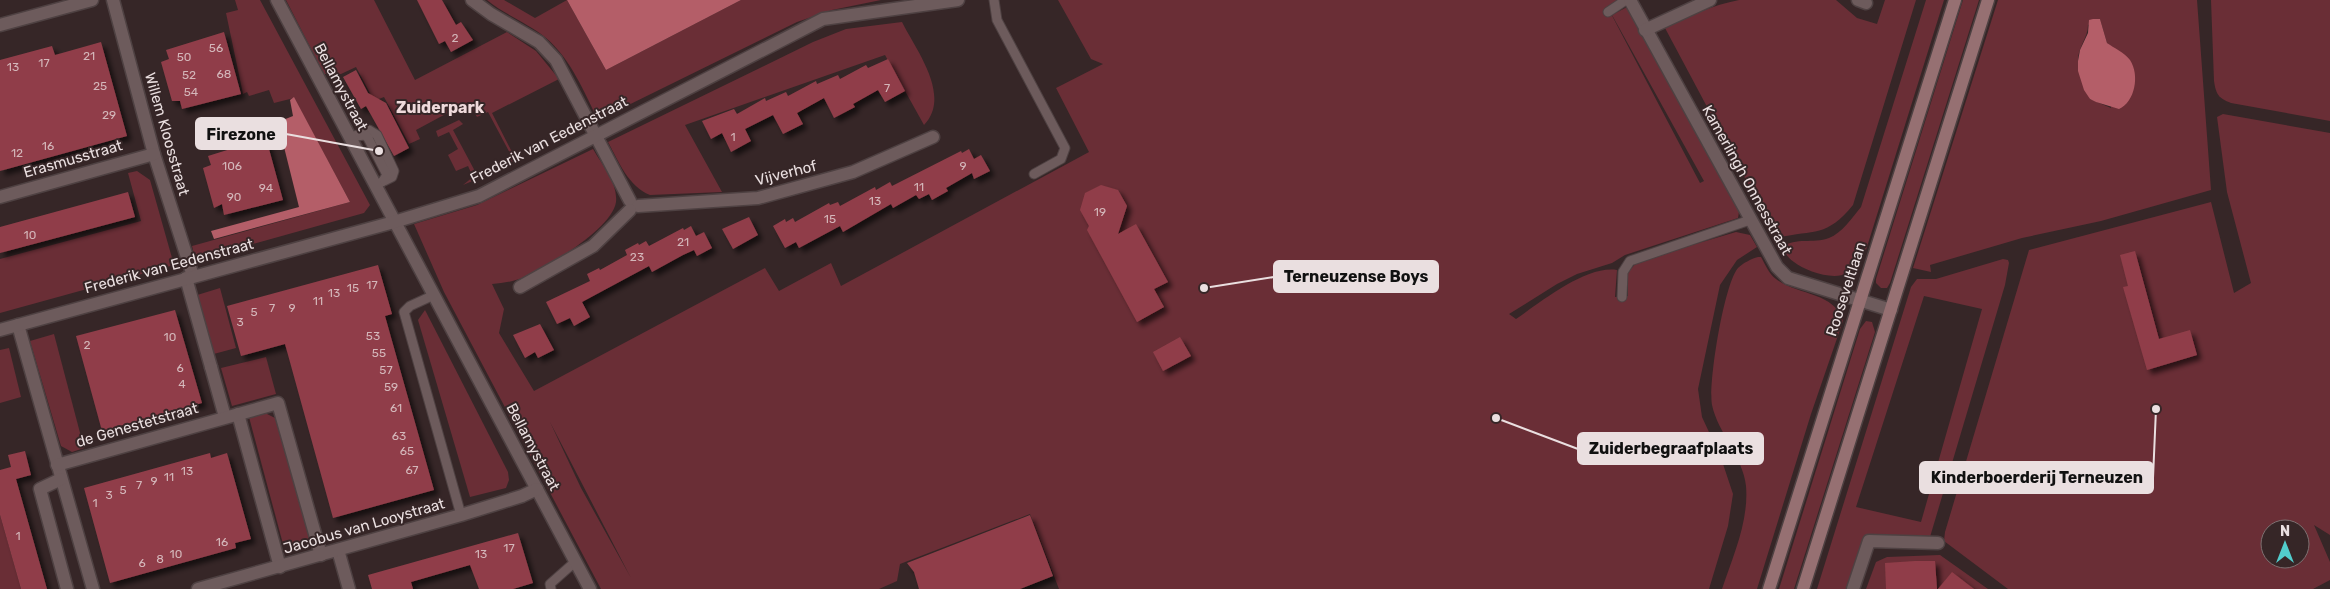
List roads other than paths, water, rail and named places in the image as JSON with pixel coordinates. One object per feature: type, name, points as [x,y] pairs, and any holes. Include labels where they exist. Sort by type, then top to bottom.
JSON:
[{"type":"main road","name":"Rooseveltlaan","points":[[1769,589],[1955,0]]},
{"type":"main road","points":[[1803,589],[1988,0]]},
{"type":"street","points":[[0,25],[92,0]]},
{"type":"street","name":"Willem Kloosstraat","points":[[113,0],[154,154],[190,277],[225,417]]},
{"type":"street","name":"Bellamystraat","points":[[277,0],[380,183],[394,222],[590,589]]},
{"type":"street","points":[[472,0],[491,14],[539,42],[556,60],[597,134],[633,206],[593,246],[520,287]]},
{"type":"street","name":"Frederik van Eedenstraat","points":[[0,330],[394,222],[479,196],[823,19],[958,0]]},
{"type":"street","name":"Kamerlingh Onnesstraat","points":[[1628,0],[1777,267],[1788,278],[1891,310]]},
{"type":"street","points":[[1645,30],[1710,0]]},
{"type":"street","name":"Vijverhof","points":[[633,206],[758,198],[853,172],[932,137]]},
{"type":"street","name":"Erasmusstraat","points":[[0,197],[154,154]]},
{"type":"street","points":[[18,325],[93,589]]},
{"type":"street","name":"de Genestetstraat","points":[[57,465],[278,403],[321,555]]},
{"type":"street","points":[[238,414],[280,567]]},
{"type":"street","points":[[61,478],[40,489],[67,589]]},
{"type":"street","name":"Jacobus van Looystraat","points":[[198,589],[460,515],[522,496],[537,489]]},
{"type":"street","points":[[1853,589],[1869,541],[1938,543]]},
{"type":"street","points":[[338,550],[349,589]]},
{"type":"lane","points":[[994,0],[997,20],[1065,148],[1060,159],[1037,175]]},
{"type":"lane","points":[[1608,12],[1628,0]]},
{"type":"lane","points":[[353,137],[369,130],[377,135],[394,171],[392,177],[380,183]]},
{"type":"lane","points":[[1622,297],[1623,272],[1630,261],[1750,220]]},
{"type":"lane","points":[[434,295],[410,306],[404,312],[460,515]]},
{"type":"lane","points":[[551,589],[550,584],[576,561]]},
{"type":"place","name":"Firezone","points":[[379,151]]},
{"type":"place","name":"Terneuzense Boys","points":[[1204,288]]},
{"type":"place","name":"Kinderboerderij Terneuzen","points":[[2156,409]]},
{"type":"place","name":"Zuiderbegraafplaats","points":[[1496,418]]},
{"type":"district","name":"Zuiderpark","points":[[440,107]]}]
